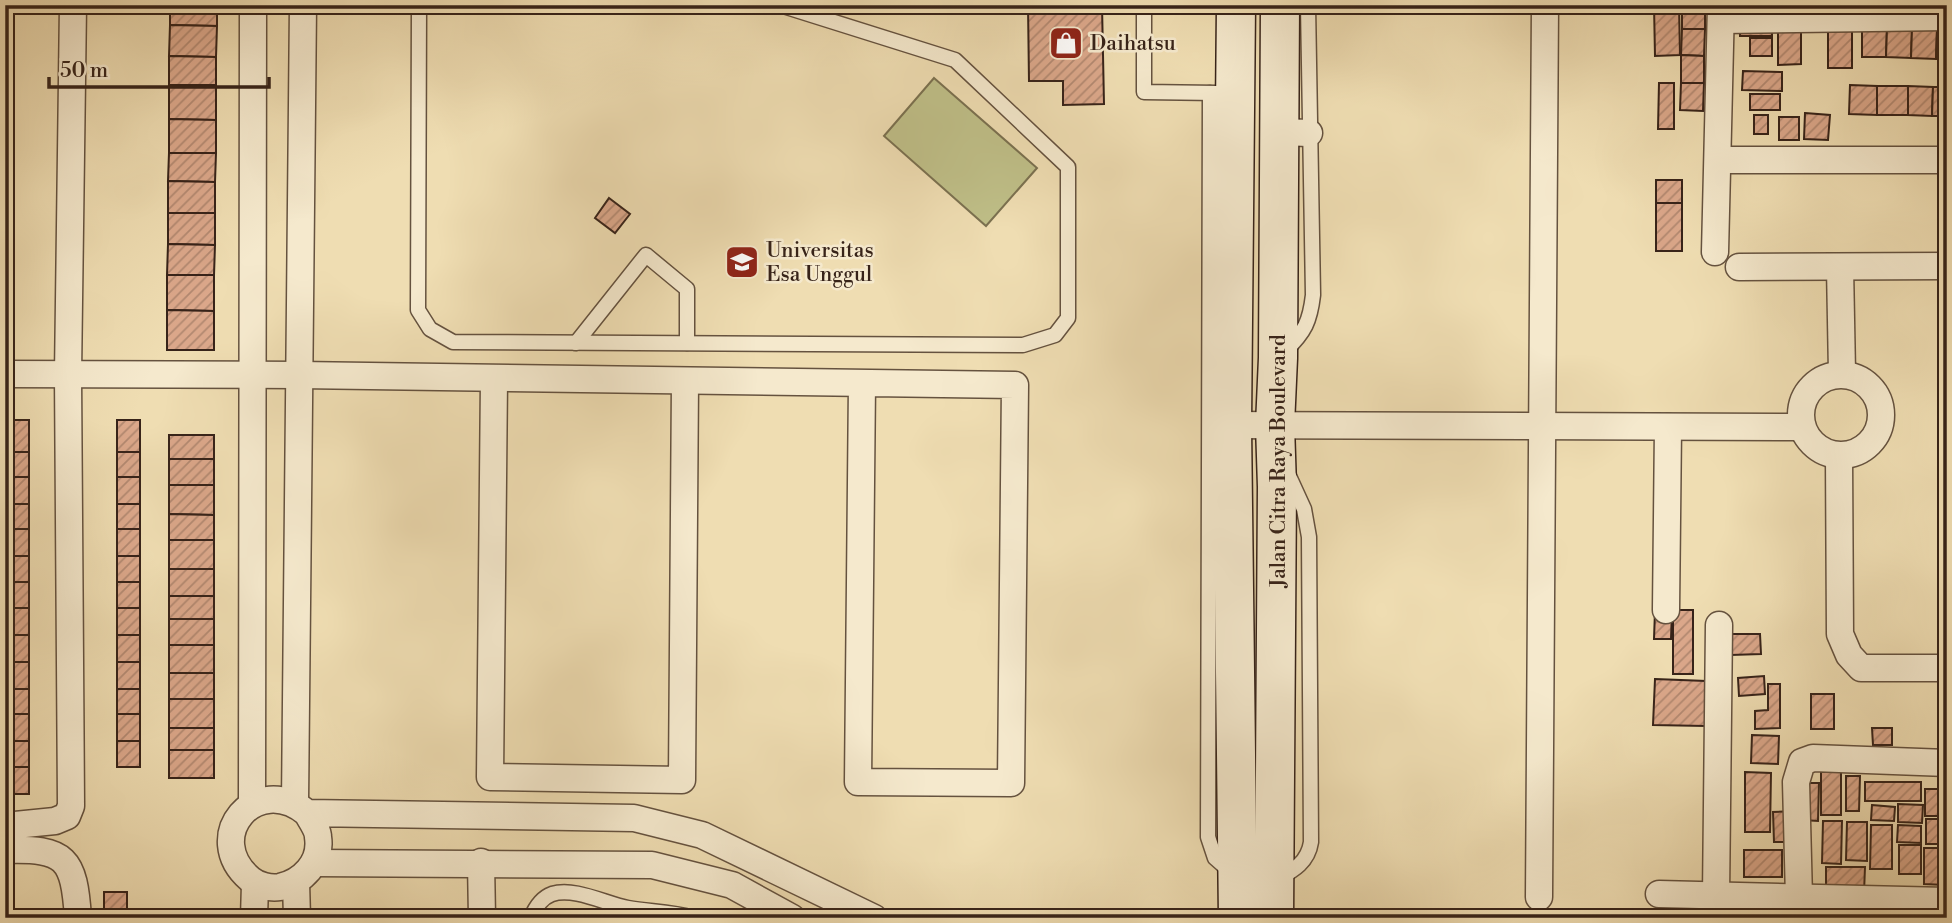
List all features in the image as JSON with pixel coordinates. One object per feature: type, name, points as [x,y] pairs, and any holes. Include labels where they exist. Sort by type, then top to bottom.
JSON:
[{"type":"main road","name":"Jalan Citra Raya Boulevard","points":[[1236,5],[1223,108],[1223,288],[1232,425],[1222,521],[1222,651],[1263,893]]},
{"type":"main road","name":"Jalan Citra Raya Boulevard","points":[[1238,918],[1263,893],[1293,679],[1276,440],[1278,358],[1295,133],[1280,5]]},
{"type":"street","points":[[5,826],[55,821],[67,816],[71,806],[68,375],[74,5]]},
{"type":"street","points":[[252,803],[253,5]]},
{"type":"street","points":[[297,918],[305,873],[318,837],[301,808],[299,375],[303,5]]},
{"type":"street","points":[[1539,897],[1545,5]]},
{"type":"street","points":[[1715,252],[1721,12],[1947,17]]},
{"type":"street","points":[[1718,160],[1947,160]]},
{"type":"street","points":[[1739,267],[1947,266]]},
{"type":"street","points":[[1840,267],[1842,373]]},
{"type":"street","points":[[1842,373],[1866,382],[1880,403],[1880,429],[1864,450],[1839,457],[1815,448],[1801,427],[1801,401],[1817,380],[1842,373]]},
{"type":"street","points":[[5,374],[251,377],[299,375],[494,380],[862,383],[1015,385],[1011,783],[858,782],[862,383]]},
{"type":"street","points":[[494,380],[490,777],[682,780],[685,382]]},
{"type":"street","points":[[1232,425],[1276,440],[1542,427],[1801,427]]},
{"type":"street","points":[[1666,610],[1668,427]]},
{"type":"street","points":[[1839,457],[1840,634],[1849,655],[1861,668],[1947,668]]},
{"type":"street","points":[[1716,896],[1719,625]]},
{"type":"street","points":[[1799,898],[1796,782],[1802,762],[1813,758],[1947,763]]},
{"type":"street","points":[[792,918],[732,885],[652,865],[481,862],[305,873],[276,888],[255,884],[236,868],[229,844],[235,821],[252,803],[274,798],[301,808],[634,818],[702,835],[874,918]]},
{"type":"street","points":[[5,850],[51,851],[69,867],[75,887],[78,918]]},
{"type":"street","points":[[481,862],[482,918]]},
{"type":"street","points":[[254,918],[255,884]]},
{"type":"street","points":[[1659,894],[1947,901]]},
{"type":"lane","points":[[419,5],[418,310],[430,329],[453,342],[1023,345],[1055,335],[1068,318],[1068,167],[955,60],[780,5]]},
{"type":"lane","points":[[1143,5],[1143,92],[1223,108]]},
{"type":"lane","points":[[1295,133],[1308,5]]},
{"type":"lane","points":[[576,343],[646,255],[687,289],[687,343]]},
{"type":"lane","points":[[1222,521],[1223,288]]},
{"type":"lane","points":[[531,918],[535,906],[552,894],[571,893],[629,908],[675,912],[693,918]]},
{"type":"green space","points":[[934,78],[1037,168],[986,226],[884,136]]},
{"type":"building","points":[[170,5],[217,5],[217,26],[170,25]]},
{"type":"building","name":"Daihatsu","points":[[1028,5],[1102,5],[1104,104],[1063,105],[1063,81],[1029,81]]},
{"type":"building","points":[[1654,5],[1679,5],[1680,55],[1655,56]]},
{"type":"building","points":[[1682,5],[1705,5],[1705,29],[1682,29]]},
{"type":"building","points":[[1772,22],[1772,36],[1740,36],[1740,23]]},
{"type":"building","points":[[170,25],[217,26],[216,57],[169,56]]},
{"type":"building","points":[[1778,25],[1801,25],[1801,64],[1778,65]]},
{"type":"building","points":[[1828,25],[1852,25],[1852,68],[1828,68]]},
{"type":"building","points":[[1862,28],[1887,28],[1886,57],[1862,57]]},
{"type":"building","points":[[1887,28],[1912,29],[1911,58],[1886,57]]},
{"type":"building","points":[[1682,29],[1705,29],[1704,56],[1681,55]]},
{"type":"building","points":[[1912,29],[1937,30],[1936,59],[1911,58]]},
{"type":"building","points":[[1937,30],[1947,30],[1947,59],[1936,59]]},
{"type":"building","points":[[1750,38],[1772,38],[1772,56],[1750,56]]},
{"type":"building","points":[[1681,55],[1704,56],[1704,83],[1681,83]]},
{"type":"building","points":[[169,56],[216,57],[216,85],[169,85]]},
{"type":"building","points":[[1743,71],[1782,72],[1782,91],[1742,90]]},
{"type":"building","points":[[1659,83],[1674,83],[1674,129],[1658,129]]},
{"type":"building","points":[[1681,83],[1704,83],[1703,111],[1680,110]]},
{"type":"building","points":[[169,85],[216,85],[216,120],[169,119]]},
{"type":"building","points":[[1850,85],[1877,86],[1877,115],[1849,114]]},
{"type":"building","points":[[1877,86],[1908,86],[1908,115],[1877,115]]},
{"type":"building","points":[[1908,86],[1933,87],[1932,116],[1908,115]]},
{"type":"building","points":[[1933,87],[1947,87],[1947,116],[1932,116]]},
{"type":"building","points":[[1750,94],[1780,94],[1780,110],[1750,110]]},
{"type":"building","points":[[1805,113],[1830,115],[1828,140],[1804,139]]},
{"type":"building","points":[[1754,115],[1768,115],[1768,134],[1754,134]]},
{"type":"building","points":[[1779,117],[1799,117],[1799,140],[1779,140]]},
{"type":"building","points":[[169,119],[216,120],[216,153],[169,153]]},
{"type":"building","points":[[169,153],[216,153],[215,182],[168,181]]},
{"type":"building","points":[[1656,180],[1682,180],[1682,203],[1656,203]]},
{"type":"building","points":[[168,181],[215,182],[215,213],[168,213]]},
{"type":"building","points":[[609,198],[630,214],[615,233],[595,218]]},
{"type":"building","points":[[1656,203],[1682,203],[1682,251],[1656,251]]},
{"type":"building","points":[[168,213],[215,213],[215,245],[168,244]]},
{"type":"building","points":[[168,244],[215,245],[214,275],[167,275]]},
{"type":"building","points":[[167,275],[214,275],[214,311],[167,310]]},
{"type":"building","points":[[167,310],[214,311],[214,350],[167,350]]},
{"type":"building","points":[[6,420],[29,420],[29,452],[6,452]]},
{"type":"building","points":[[117,420],[140,420],[140,452],[117,452]]},
{"type":"building","points":[[169,435],[214,435],[214,459],[169,459]]},
{"type":"building","points":[[6,452],[29,452],[29,477],[6,477]]},
{"type":"building","points":[[117,452],[140,452],[140,477],[117,477]]},
{"type":"building","points":[[169,459],[214,459],[214,485],[169,485]]},
{"type":"building","points":[[6,477],[29,477],[29,504],[6,504]]},
{"type":"building","points":[[117,477],[140,477],[140,504],[117,504]]},
{"type":"building","points":[[169,485],[214,485],[214,515],[169,514]]},
{"type":"building","points":[[6,504],[29,504],[29,529],[6,529]]},
{"type":"building","points":[[117,504],[140,504],[140,529],[117,529]]},
{"type":"building","points":[[169,514],[214,515],[214,540],[169,540]]},
{"type":"building","points":[[6,529],[29,529],[29,556],[6,556]]},
{"type":"building","points":[[117,529],[140,529],[140,556],[117,556]]},
{"type":"building","points":[[169,540],[214,540],[214,569],[169,569]]},
{"type":"building","points":[[6,556],[29,556],[29,582],[6,582]]},
{"type":"building","points":[[117,556],[140,556],[140,582],[117,582]]},
{"type":"building","points":[[169,569],[214,569],[214,596],[169,596]]},
{"type":"building","points":[[6,582],[29,582],[29,608],[6,608]]},
{"type":"building","points":[[117,582],[140,582],[140,608],[117,608]]},
{"type":"building","points":[[169,596],[214,596],[214,619],[169,619]]},
{"type":"building","points":[[6,608],[29,608],[29,635],[6,635]]},
{"type":"building","points":[[117,608],[140,608],[140,635],[117,635]]},
{"type":"building","points":[[1673,610],[1693,610],[1693,674],[1673,674]]},
{"type":"building","points":[[1655,611],[1672,611],[1671,639],[1654,639]]},
{"type":"building","points":[[169,619],[214,619],[214,645],[169,645]]},
{"type":"building","points":[[1730,634],[1760,634],[1761,654],[1731,655]]},
{"type":"building","points":[[6,635],[29,635],[29,662],[6,662]]},
{"type":"building","points":[[117,635],[140,635],[140,662],[117,662]]},
{"type":"building","points":[[169,645],[214,645],[214,673],[169,673]]},
{"type":"building","points":[[6,662],[29,662],[29,689],[6,689]]},
{"type":"building","points":[[117,662],[140,662],[140,689],[117,689]]},
{"type":"building","points":[[169,673],[214,673],[214,699],[169,699]]},
{"type":"building","points":[[1764,676],[1765,694],[1739,696],[1738,678]]},
{"type":"building","points":[[1655,679],[1706,681],[1705,726],[1653,725]]},
{"type":"building","points":[[1768,684],[1780,684],[1780,728],[1755,729],[1755,711],[1768,710]]},
{"type":"building","points":[[6,689],[29,689],[29,714],[6,714]]},
{"type":"building","points":[[117,689],[140,689],[140,714],[117,714]]},
{"type":"building","points":[[1811,694],[1834,694],[1834,729],[1811,729]]},
{"type":"building","points":[[169,699],[214,699],[214,728],[169,728]]},
{"type":"building","points":[[6,714],[29,714],[29,741],[6,741]]},
{"type":"building","points":[[117,714],[140,714],[140,741],[117,741]]},
{"type":"building","points":[[169,728],[214,728],[214,750],[169,750]]},
{"type":"building","points":[[1872,728],[1892,728],[1892,745],[1873,745]]},
{"type":"building","points":[[1752,735],[1779,736],[1778,764],[1751,763]]},
{"type":"building","points":[[6,741],[29,741],[29,767],[6,767]]},
{"type":"building","points":[[117,741],[140,741],[140,767],[117,767]]},
{"type":"building","points":[[169,750],[214,750],[214,778],[169,778]]},
{"type":"building","points":[[6,767],[29,767],[29,794],[6,794]]},
{"type":"building","points":[[1745,772],[1771,773],[1770,832],[1745,832]]},
{"type":"building","points":[[1821,772],[1841,772],[1841,815],[1821,815]]},
{"type":"building","points":[[1846,776],[1860,776],[1859,811],[1846,811]]},
{"type":"building","points":[[1865,782],[1921,782],[1921,801],[1865,801]]},
{"type":"building","points":[[1803,783],[1819,783],[1818,821],[1803,820]]},
{"type":"building","points":[[1925,789],[1945,789],[1944,816],[1925,816]]},
{"type":"building","points":[[1898,804],[1923,805],[1922,823],[1898,822]]},
{"type":"building","points":[[1872,805],[1895,807],[1894,821],[1871,820]]},
{"type":"building","points":[[1793,811],[1793,842],[1774,842],[1773,812]]},
{"type":"building","points":[[1926,819],[1944,819],[1944,844],[1926,844]]},
{"type":"building","points":[[1823,821],[1842,821],[1841,864],[1822,863]]},
{"type":"building","points":[[1847,822],[1867,822],[1867,861],[1846,860]]},
{"type":"building","points":[[1871,825],[1892,825],[1892,869],[1870,869]]},
{"type":"building","points":[[1898,825],[1921,826],[1921,843],[1897,842]]},
{"type":"building","points":[[1899,845],[1921,845],[1921,874],[1899,874]]},
{"type":"building","points":[[1924,848],[1945,848],[1945,885],[1924,884]]},
{"type":"building","points":[[1744,850],[1782,850],[1782,877],[1744,877]]},
{"type":"building","points":[[1826,867],[1865,867],[1864,893],[1826,893]]},
{"type":"building","points":[[104,892],[127,892],[127,918],[104,918]]},
{"type":"place","name":"Daihatsu","points":[[1066,43]]},
{"type":"place","name":"Universitas Esa Unggul","points":[[742,262]]}]
